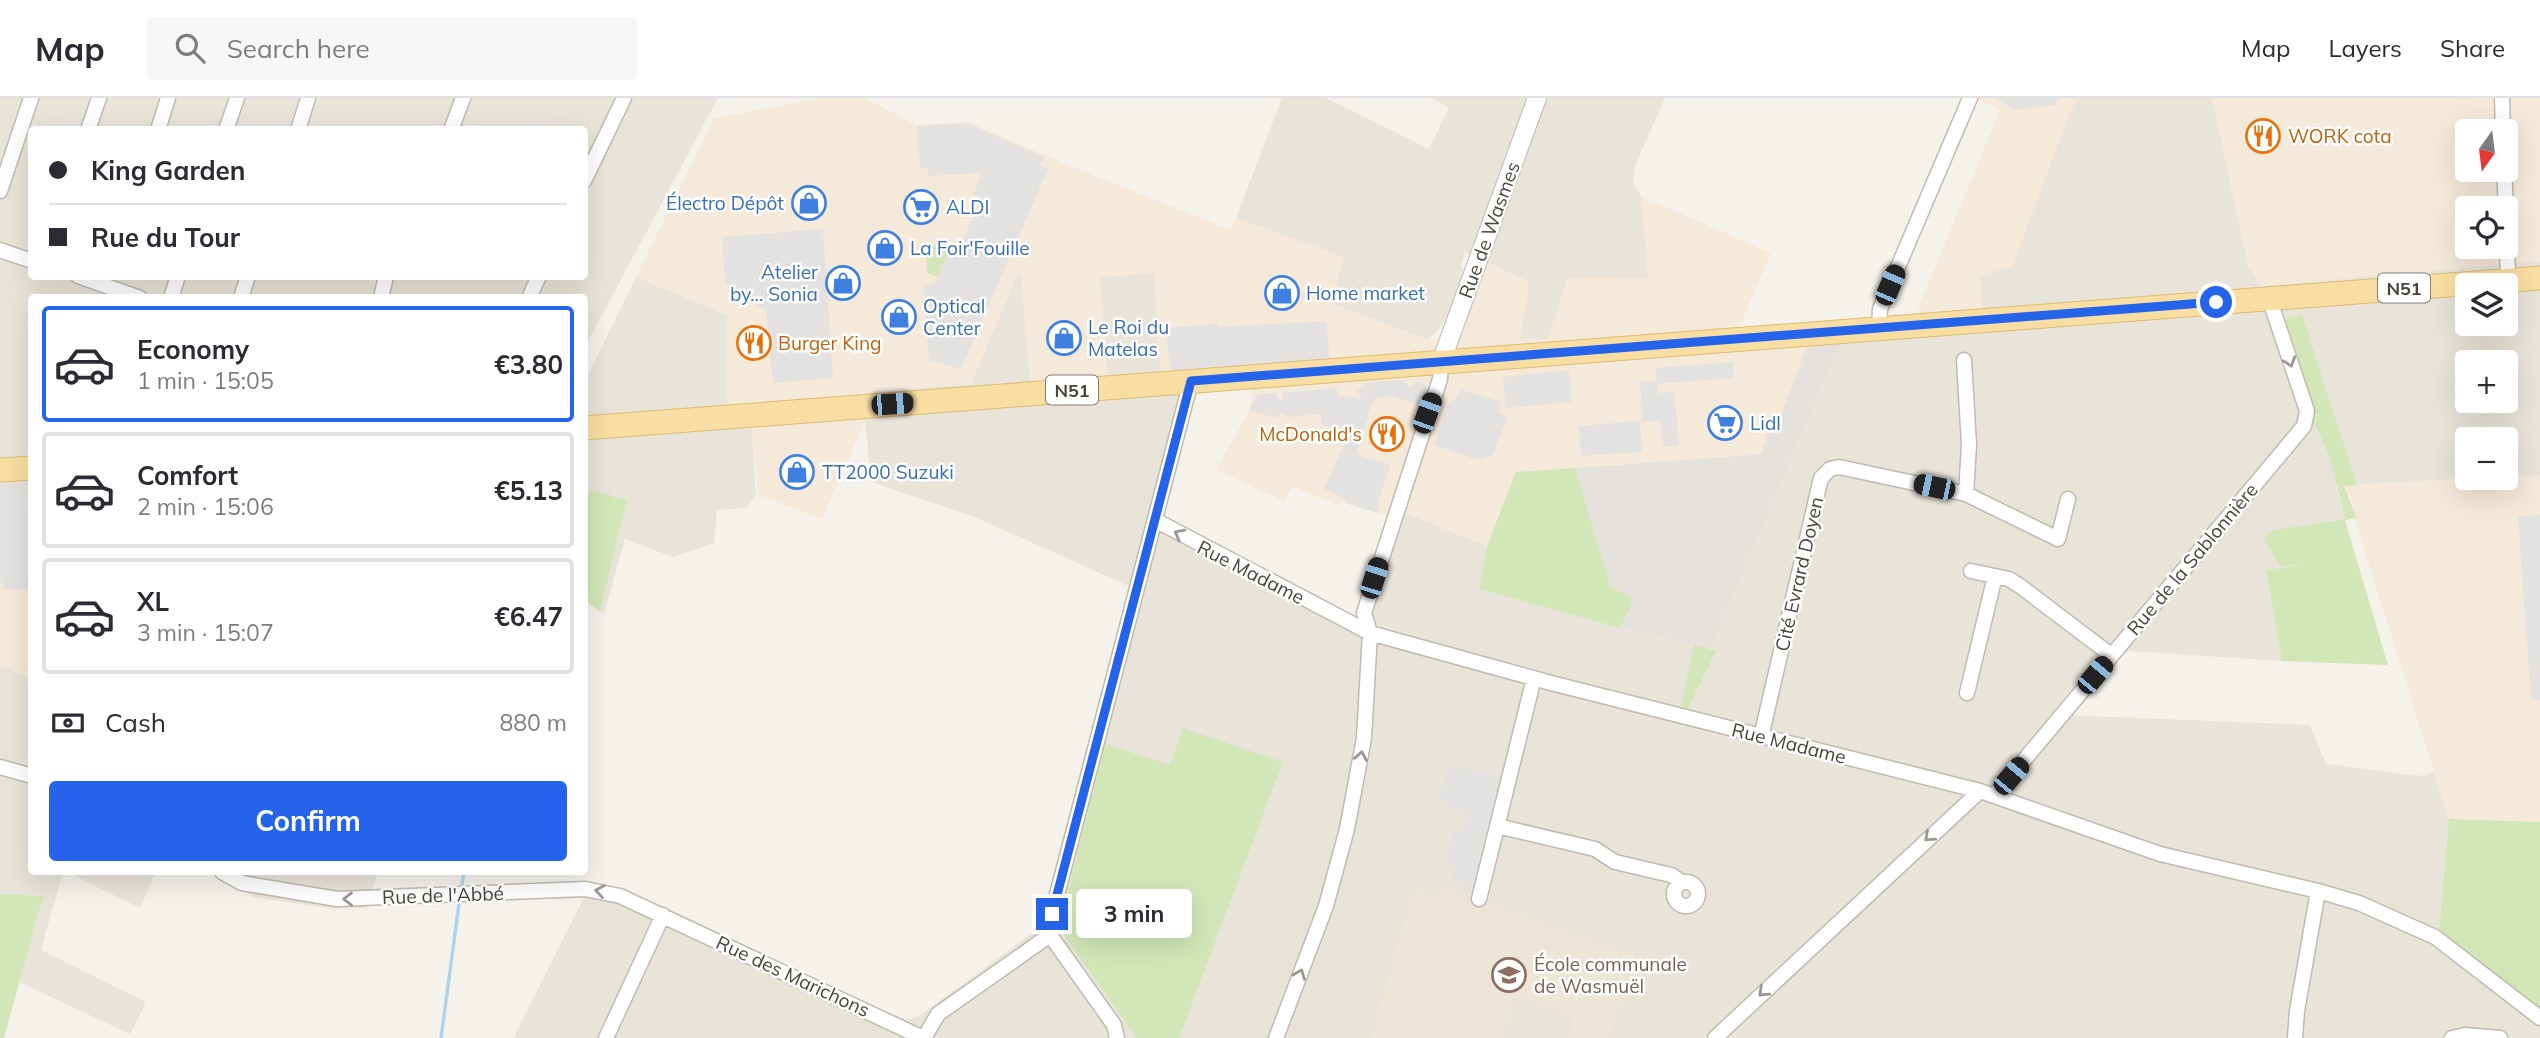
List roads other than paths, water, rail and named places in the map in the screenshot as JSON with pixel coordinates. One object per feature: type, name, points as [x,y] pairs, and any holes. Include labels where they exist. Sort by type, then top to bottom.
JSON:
[{"type":"main road","name":"N51","points":[[2518,279],[2540,278]]},
{"type":"main road","name":"N51","points":[[588,428],[2455,284]]},
{"type":"main road","points":[[0,470],[28,468]]},
{"type":"street","points":[[0,191],[31,98]]},
{"type":"street","points":[[89,126],[99,98]]},
{"type":"street","points":[[159,126],[168,98]]},
{"type":"street","points":[[227,126],[237,98]]},
{"type":"street","points":[[299,126],[309,98]]},
{"type":"street","points":[[452,126],[463,98]]},
{"type":"street","points":[[588,173],[624,98]]},
{"type":"street","name":"Rue de Wasmes","points":[[1441,362],[1537,98]]},
{"type":"street","points":[[1880,328],[1880,309],[1970,98]]},
{"type":"street","points":[[2502,98],[2503,119]]},
{"type":"street","points":[[0,250],[28,260]]},
{"type":"street","points":[[108,281],[132,294]]},
{"type":"street","name":"Rue de la Sablonnière","points":[[1715,1038],[1916,849],[1987,794],[2189,565],[2306,422],[2307,411],[2269,298]]},
{"type":"street","points":[[1964,360],[1969,445],[1966,494]]},
{"type":"street","points":[[1276,1038],[1326,906],[1348,829],[1364,738],[1370,633],[1364,613],[1367,597],[1440,379],[1441,362]]},
{"type":"street","points":[[1127,1038],[1115,1031],[1050,934],[1052,914],[1191,381]]},
{"type":"street","name":"Cité Evrard Doyen","points":[[1761,737],[1824,473],[1839,467],[1966,494],[2058,539],[2068,499]]},
{"type":"street","name":"Rue Madame","points":[[1155,520],[1370,633],[1534,678],[1987,794],[2160,854],[2359,902],[2435,937],[2540,1018]]},
{"type":"street","points":[[1971,571],[2009,579],[2111,655]]},
{"type":"street","points":[[1967,693],[1995,576]]},
{"type":"street","points":[[1479,899],[1534,678]]},
{"type":"street","points":[[0,767],[28,775]]},
{"type":"street","points":[[1497,826],[1595,849],[1615,862],[1671,875],[1682,882]]},
{"type":"street","name":"Rue de l'Abbé","points":[[227,875],[242,883],[337,899],[596,890],[620,896],[663,915]]},
{"type":"street","points":[[2295,1038],[2297,1010],[2318,891]]},
{"type":"street","points":[[606,1038],[663,915]]},
{"type":"street","name":"Rue des Marichons","points":[[663,915],[923,1038]]},
{"type":"street","points":[[923,1038],[938,1014],[1050,934]]},
{"type":"street","points":[[2452,1038],[2465,1035],[2500,1038]]},
{"type":"waterway","points":[[462,884],[464,875]]},
{"type":"waterway","points":[[441,1038],[459,904]]},
{"type":"place","name":"WORK cota","points":[[2263,136]]},
{"type":"place","name":"Électro Dépôt","points":[[809,203]]},
{"type":"place","name":"ALDI","points":[[921,207]]},
{"type":"place","name":"La Foir'Fouille","points":[[885,248]]},
{"type":"place","name":"Atelier by... Sonia","points":[[843,283]]},
{"type":"place","name":"Home market","points":[[1282,293]]},
{"type":"place","name":"Optical Center","points":[[899,317]]},
{"type":"place","name":"Le Roi du Matelas","points":[[1064,338]]},
{"type":"place","name":"Burger King","points":[[754,343]]},
{"type":"place","name":"Lidl","points":[[1725,423]]},
{"type":"place","name":"McDonald's","points":[[1387,434]]},
{"type":"place","name":"TT2000 Suzuki","points":[[797,472]]},
{"type":"place","name":"École communale de Wasmuël","points":[[1509,975]]}]
